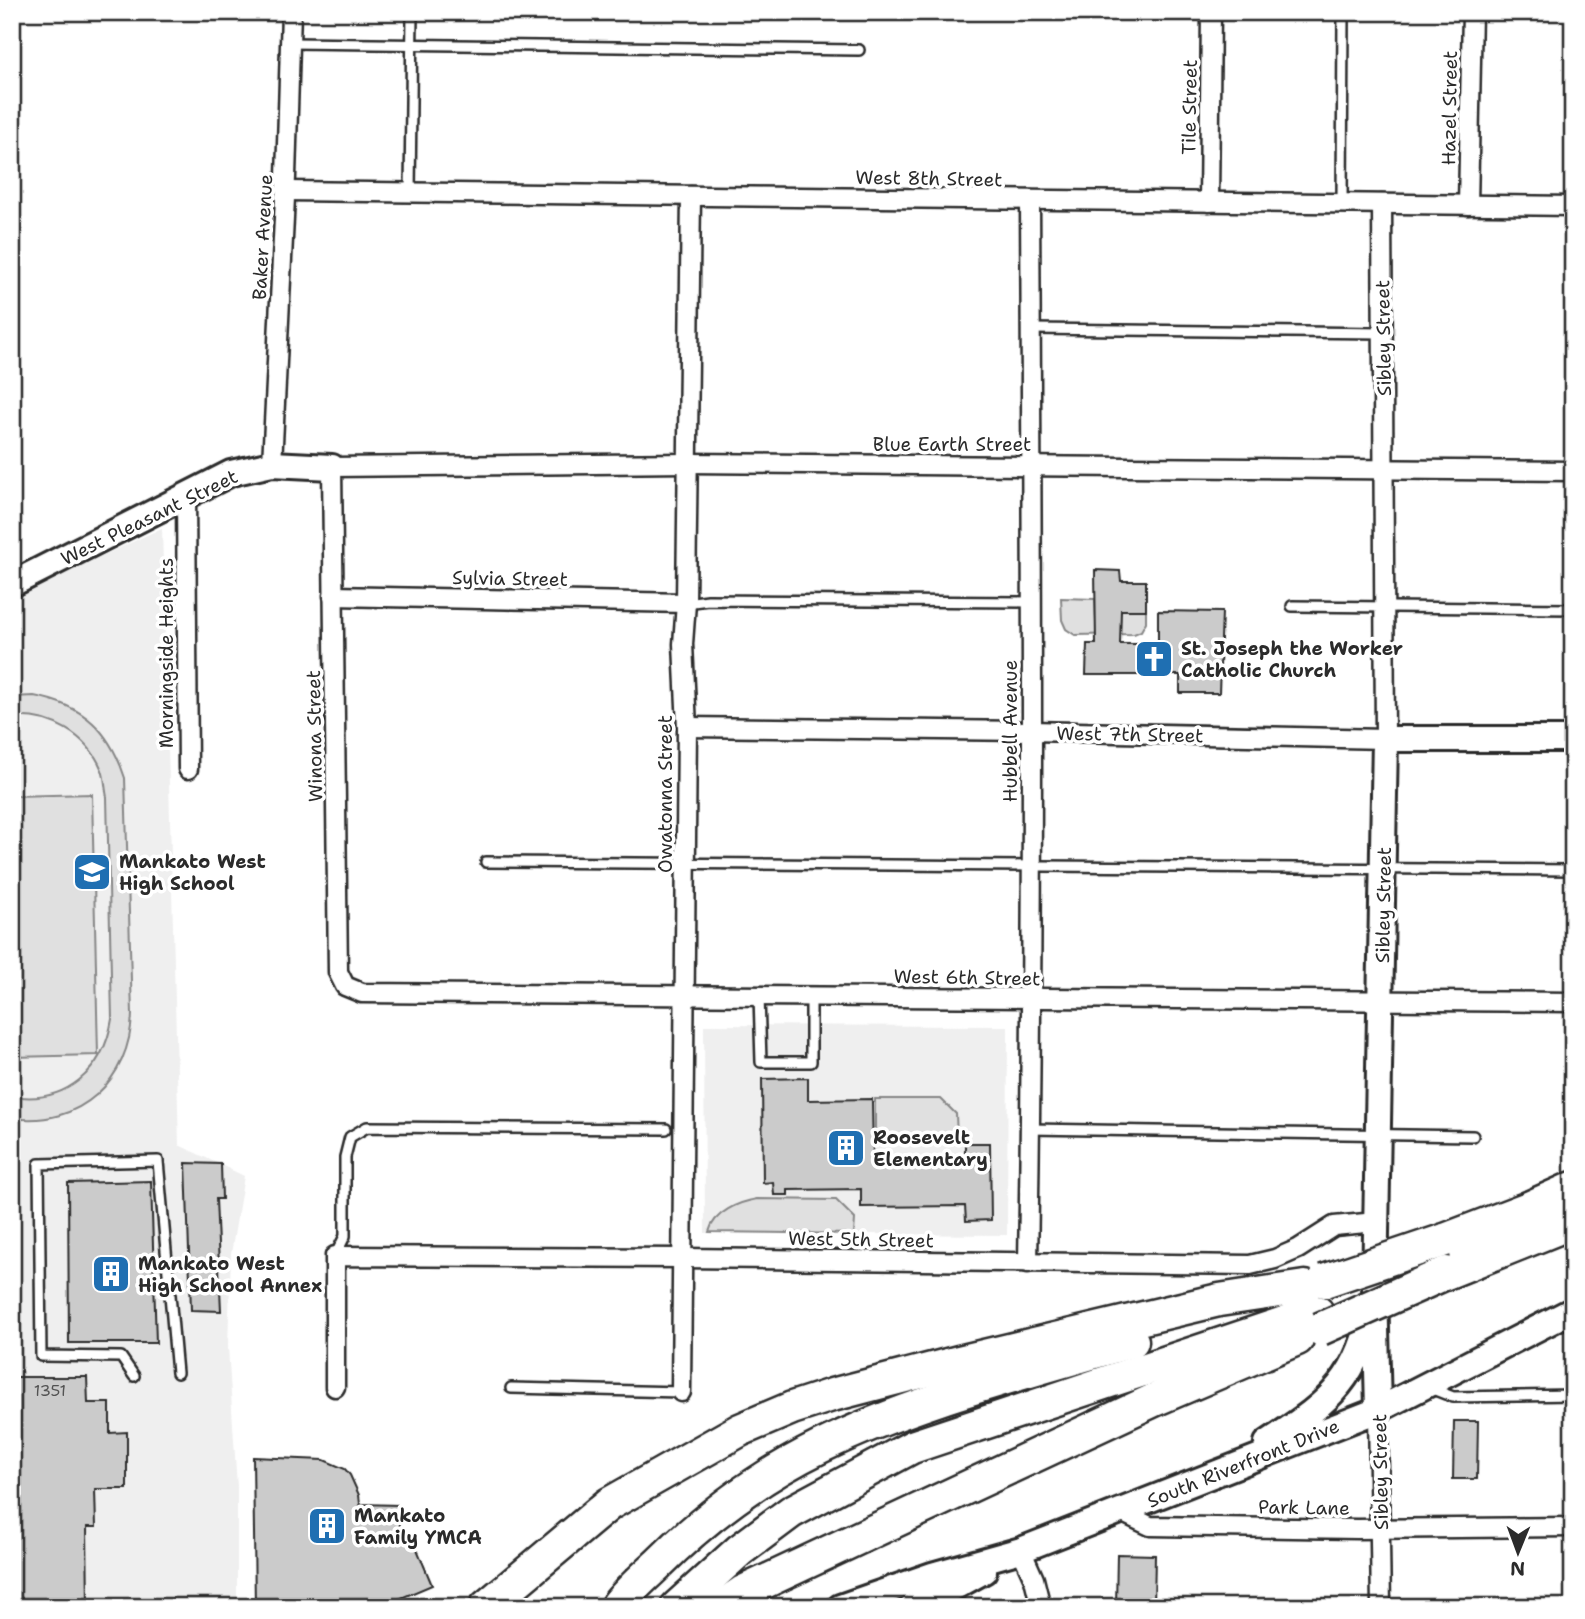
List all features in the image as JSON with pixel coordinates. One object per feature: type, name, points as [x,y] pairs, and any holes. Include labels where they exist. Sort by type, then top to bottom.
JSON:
[{"type":"highway","points":[[721,1607],[743,1592],[1154,1400],[1316,1302],[1445,1240],[1573,1188]]},
{"type":"highway","points":[[616,1607],[712,1514],[761,1479],[820,1447],[886,1418],[1316,1302],[1446,1273],[1573,1222]]},
{"type":"highway","points":[[486,1607],[609,1504],[740,1430],[792,1408],[959,1362],[1219,1300],[1316,1302]]},
{"type":"highway","points":[[677,1607],[740,1550],[791,1512],[912,1447],[1316,1302]]},
{"type":"main road","name":"West Pleasant Street","points":[[12,584],[232,473],[272,464],[332,467]]},
{"type":"main road","name":"West 7th Street","points":[[1385,739],[1573,739]]},
{"type":"main road","name":"Sibley Street","points":[[1378,1410],[1376,1222],[1380,1135],[1385,739]]},
{"type":"main road","points":[[1226,1470],[1304,1418],[1326,1401],[1345,1379],[1364,1344],[1376,1288]]},
{"type":"main road","name":"South Riverfront Drive","points":[[840,1607],[932,1575],[1021,1550],[1378,1410],[1573,1310]]},
{"type":"main road","name":"South Riverfront Drive","points":[[912,1607],[944,1593],[1021,1550]]},
{"type":"street","name":"Baker Avenue","points":[[272,464],[286,191],[290,12]]},
{"type":"street","name":"Tile Street","points":[[1209,202],[1212,12]]},
{"type":"street","name":"Hazel Street","points":[[1468,205],[1472,12]]},
{"type":"street","name":"West 8th Street","points":[[286,191],[1573,206]]},
{"type":"street","name":"Owatonna Street","points":[[681,1392],[687,727],[683,644],[686,603],[691,196]]},
{"type":"street","name":"Hubbell Avenue","points":[[1028,1263],[1032,999],[1030,200]]},
{"type":"street","name":"Sibley Street","points":[[1382,204],[1385,739]]},
{"type":"street","name":"Blue Earth Street","points":[[332,467],[687,463],[1573,471]]},
{"type":"street","name":"Winona Street","points":[[332,467],[338,972],[345,986],[362,993]]},
{"type":"street","name":"Morningside Heights","points":[[186,495],[188,769]]},
{"type":"street","name":"Sylvia Street","points":[[333,596],[686,603]]},
{"type":"street","name":"West 7th Street","points":[[687,727],[1385,739]]},
{"type":"street","name":"West 6th Street","points":[[362,993],[1573,1002]]},
{"type":"street","name":"West 5th Street","points":[[335,1256],[1250,1265],[1275,1259],[1298,1249],[1334,1226],[1376,1222]]},
{"type":"street","points":[[335,1256],[335,1387]]},
{"type":"street","name":"Sibley Street","points":[[1378,1410],[1381,1607]]},
{"type":"street","name":"Park Lane","points":[[1121,1512],[1150,1526],[1357,1529],[1573,1527]]},
{"type":"street","points":[[1021,1550],[1034,1579],[1041,1607]]},
{"type":"lane","points":[[410,193],[412,12]]},
{"type":"lane","points":[[1342,204],[1343,12]]},
{"type":"lane","points":[[290,43],[859,50]]},
{"type":"lane","points":[[1031,329],[1383,333]]},
{"type":"lane","points":[[686,603],[708,600],[1032,602]]},
{"type":"lane","points":[[1292,606],[1573,609]]},
{"type":"lane","points":[[486,863],[1573,870]]},
{"type":"lane","points":[[759,996],[761,1062],[811,1062],[811,996]]},
{"type":"lane","points":[[335,1256],[345,1236],[345,1157],[350,1137],[367,1127],[666,1129]]},
{"type":"lane","points":[[1030,1129],[1473,1136]]},
{"type":"lane","points":[[134,1376],[121,1357],[41,1356],[38,1164],[158,1161],[177,1373]]},
{"type":"lane","points":[[1426,1386],[1453,1398],[1573,1395]]},
{"type":"lane","points":[[511,1388],[681,1392]]},
{"type":"shaded area","name":"Mankato West High School","points":[[162,528],[179,1145],[244,1176],[231,1254],[228,1347],[237,1487],[237,1607],[12,1607],[12,598]]},
{"type":"shaded area","points":[[1061,598],[1095,599],[1096,623],[1121,610],[1146,610],[1146,622],[1141,631],[1134,634],[1075,635],[1066,629],[1062,620]]},
{"type":"shaded area","points":[[34,696],[67,706],[93,723],[111,747],[125,778],[132,1014],[129,1038],[122,1060],[111,1079],[79,1107],[59,1115],[37,1119],[12,1118],[12,1096],[49,1095],[79,1080],[101,1054],[112,1019],[107,797],[103,773],[87,746],[66,729],[40,719],[12,717],[12,697]]},
{"type":"shaded area","points":[[92,794],[98,1055],[12,1057],[12,796]]},
{"type":"shaded area","points":[[704,1025],[1008,1026],[1007,1235],[705,1233]]},
{"type":"shaded area","points":[[875,1099],[941,1099],[956,1114],[957,1138],[875,1138]]},
{"type":"shaded area","points":[[757,1199],[836,1200],[855,1219],[854,1234],[709,1232],[716,1219],[735,1205]]},
{"type":"building","name":"St. Joseph the Worker Catholic Church","points":[[1095,570],[1120,571],[1121,581],[1146,581],[1146,610],[1121,610],[1120,644],[1158,644],[1158,611],[1222,612],[1219,693],[1180,693],[1180,675],[1086,675],[1087,644],[1096,644]]},
{"type":"building","name":"Roosevelt Elementary","points":[[808,1078],[808,1100],[872,1099],[873,1161],[965,1160],[965,1143],[990,1143],[991,1220],[966,1221],[965,1206],[861,1207],[861,1189],[788,1190],[788,1195],[774,1195],[773,1182],[763,1183],[762,1079]]},
{"type":"building","points":[[186,1163],[221,1164],[222,1199],[216,1199],[221,1311],[191,1310]]},
{"type":"building","name":"Mankato West High School Annex","points":[[151,1181],[156,1343],[69,1343],[68,1183]]},
{"type":"building","points":[[12,1377],[87,1377],[88,1403],[110,1403],[110,1433],[127,1432],[127,1489],[95,1489],[96,1527],[87,1527],[88,1607],[12,1607]]},
{"type":"building","points":[[1454,1421],[1478,1421],[1477,1479],[1453,1479]]},
{"type":"building","name":"Mankato Family YMCA","points":[[253,1457],[324,1460],[345,1469],[350,1475],[360,1504],[399,1505],[399,1542],[412,1537],[432,1585],[380,1607],[255,1607]]},
{"type":"building","points":[[1117,1554],[1155,1555],[1154,1607],[1116,1607]]},
{"type":"place","name":"St. Joseph the Worker Catholic Church","points":[[1154,659]]},
{"type":"place","name":"Mankato West High School","points":[[92,872]]},
{"type":"place","name":"Roosevelt Elementary","points":[[846,1148]]},
{"type":"place","name":"Mankato West High School Annex","points":[[111,1274]]},
{"type":"place","name":"Mankato Family YMCA","points":[[327,1526]]}]
